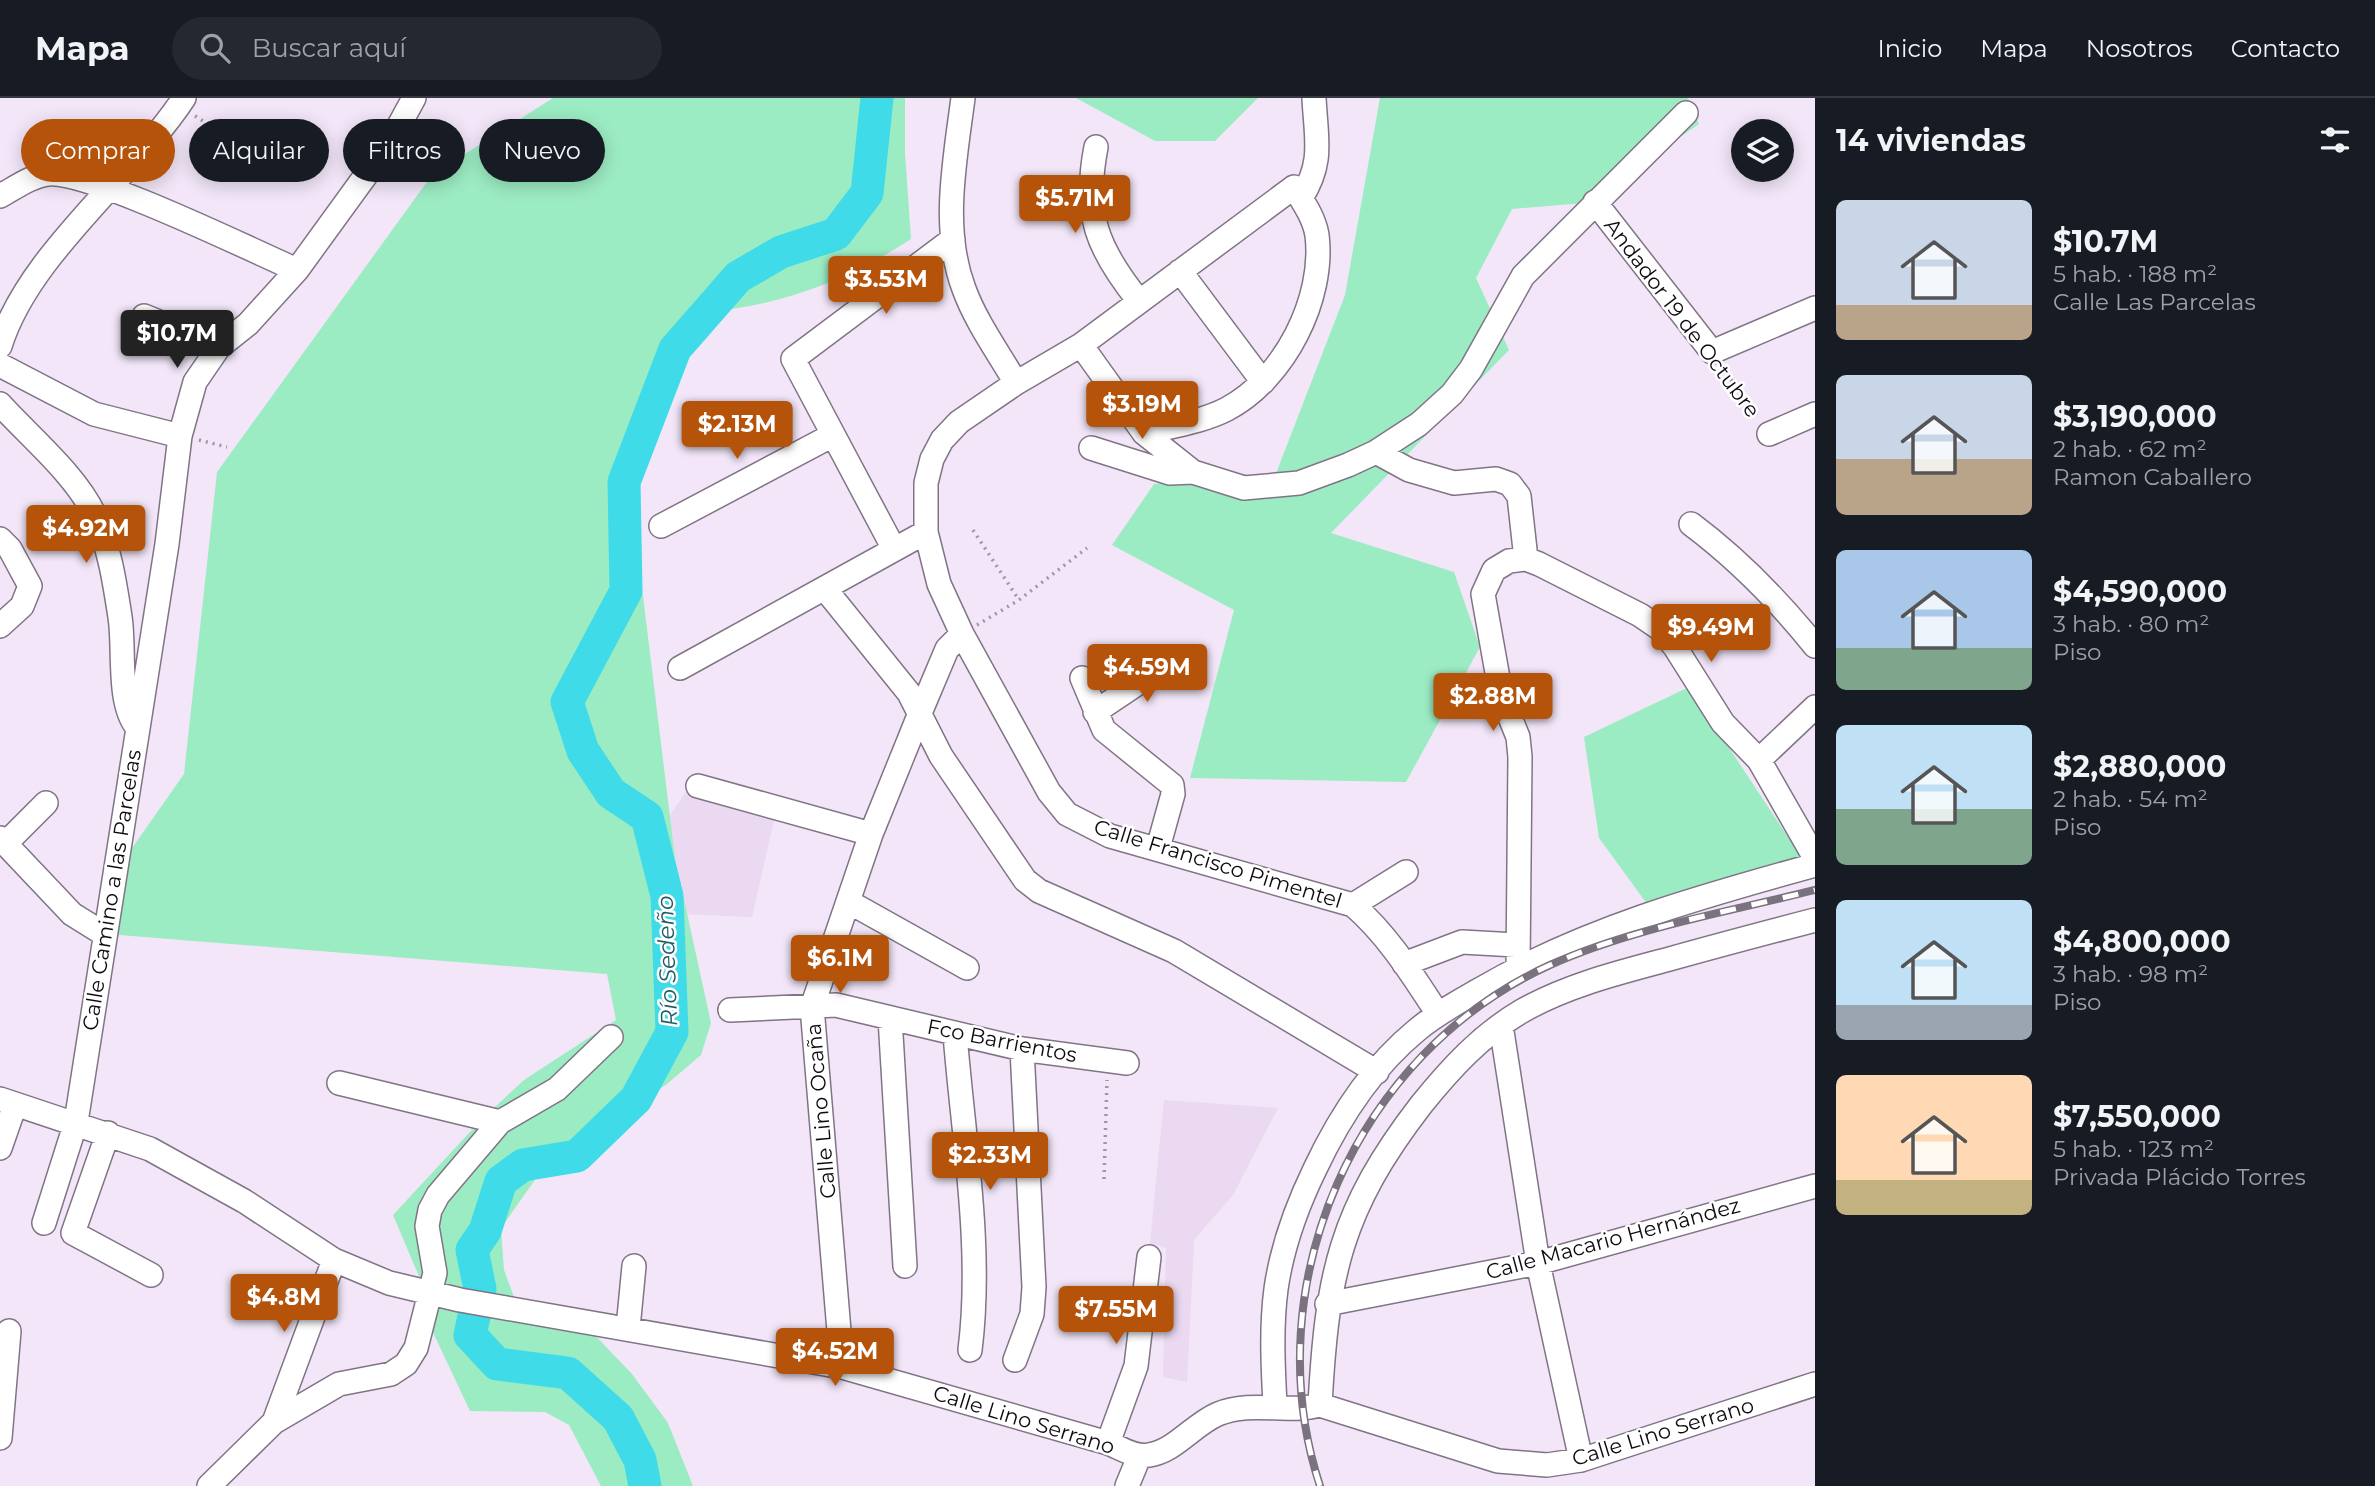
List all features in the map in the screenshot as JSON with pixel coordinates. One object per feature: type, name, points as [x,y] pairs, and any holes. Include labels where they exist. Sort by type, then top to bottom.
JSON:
[{"type":"street","points":[[137,727],[167,544],[180,436],[195,382],[219,348],[248,324],[297,270],[390,142],[414,98]]},
{"type":"street","points":[[963,98],[952,181],[953,239],[967,296],[1016,383]]},
{"type":"street","points":[[1144,433],[1227,410],[1263,382],[1297,332],[1317,267],[1317,234],[1301,198],[1314,178],[1317,164],[1314,98]]},
{"type":"street","points":[[0,346],[14,310],[37,275],[181,102]]},
{"type":"street","points":[[1082,345],[1144,433],[1193,471],[1244,488],[1299,483],[1376,452],[1419,424],[1452,394],[1471,369],[1523,276],[1686,113]]},
{"type":"street","points":[[1096,147],[1090,180],[1091,214],[1102,247],[1139,301]]},
{"type":"street","points":[[0,196],[35,177],[51,174],[110,190],[297,270]]},
{"type":"street","name":"Calle Francisco Pimentel","points":[[1301,198],[1294,187],[1082,345],[1016,383],[959,422],[942,440],[926,483],[926,532],[939,584],[962,634],[1049,792],[1067,814],[1110,836],[1353,905],[1367,917],[1404,964],[1438,1014]]},
{"type":"street","name":"Andador 19 de Octubre","points":[[1595,202],[1712,352]]},
{"type":"street","points":[[894,549],[793,359],[953,239]]},
{"type":"street","points":[[1180,271],[1263,382]]},
{"type":"street","points":[[1712,352],[1815,308]]},
{"type":"street","points":[[144,316],[219,348]]},
{"type":"street","points":[[0,365],[94,414],[180,436]]},
{"type":"street","name":"Calle Camino a las Parcelas","points":[[0,404],[77,489],[94,512],[102,535],[120,618],[126,709],[137,727],[76,1122],[44,1223]]},
{"type":"street","points":[[1769,434],[1815,414]]},
{"type":"street","points":[[661,526],[833,435]]},
{"type":"street","points":[[1091,448],[1170,473],[1193,471]]},
{"type":"street","points":[[1376,452],[1409,470],[1454,483],[1496,479],[1510,484],[1519,496],[1526,559]]},
{"type":"street","points":[[1690,524],[1750,573],[1780,602],[1815,646]]},
{"type":"street","points":[[680,668],[926,532]]},
{"type":"street","points":[[0,539],[10,549],[30,586],[22,606],[0,626]]},
{"type":"street","points":[[1518,968],[1516,945],[1520,757],[1518,737],[1501,695],[1483,594],[1494,570],[1509,561],[1526,559],[1640,615],[1659,628],[1675,647],[1723,723],[1759,761],[1815,858]]},
{"type":"street","points":[[825,589],[909,693],[941,756],[1025,880],[1039,891],[1174,951],[1377,1072]]},
{"type":"street","name":"Calle Lino Ocaña","points":[[842,1367],[812,1007],[872,834],[920,713],[947,649],[962,634]]},
{"type":"street","points":[[1095,712],[1174,659]]},
{"type":"street","points":[[1082,678],[1095,712],[1111,739],[1172,785],[1173,794],[1158,848]]},
{"type":"street","points":[[1759,761],[1815,707]]},
{"type":"street","points":[[698,786],[872,834]]},
{"type":"street","points":[[46,803],[3,841],[72,914],[104,934]]},
{"type":"street","points":[[1275,1405],[1273,1348],[1276,1291],[1284,1244],[1325,1148],[1351,1106],[1397,1048],[1438,1014],[1518,968],[1653,912],[1815,866]]},
{"type":"street","points":[[1353,905],[1406,872]]},
{"type":"street","points":[[849,902],[967,968]]},
{"type":"street","points":[[1320,1405],[1327,1304],[1349,1219],[1369,1180],[1441,1080],[1480,1040],[1523,1010],[1585,983],[1815,920]]},
{"type":"street","points":[[1404,964],[1462,942],[1516,945]]},
{"type":"street","name":"Fco Barrientos","points":[[730,1010],[836,1005],[1022,1049],[1117,1062]]},
{"type":"street","points":[[890,1018],[905,1266]]},
{"type":"street","points":[[1501,1025],[1538,1263],[1581,1460]]},
{"type":"street","points":[[955,1034],[975,1301],[970,1350]]},
{"type":"street","points":[[209,1486],[274,1422],[339,1384],[391,1374],[406,1364],[416,1348],[436,1262],[427,1226],[430,1210],[438,1195],[500,1122],[557,1089],[611,1037]]},
{"type":"street","points":[[1015,1360],[1031,1314],[1034,1287],[1022,1049]]},
{"type":"street","points":[[339,1083],[500,1122]]},
{"type":"street","points":[[0,1148],[7,1102]]},
{"type":"street","name":"Calle Lino Serrano","points":[[7,1102],[108,1133],[191,1169],[334,1259],[389,1283],[460,1300],[842,1367],[1108,1443],[1136,1475],[1196,1426],[1219,1413],[1275,1405],[1303,1409],[1320,1405],[1499,1461],[1547,1465],[1581,1460],[1815,1384]]},
{"type":"street","points":[[108,1133],[73,1234],[150,1275]]},
{"type":"street","name":"Calle Macario Hernández","points":[[1327,1304],[1538,1263],[1815,1186]]},
{"type":"street","points":[[1108,1443],[1136,1366],[1149,1256]]},
{"type":"street","points":[[274,1422],[334,1259]]},
{"type":"street","points":[[628,1328],[634,1266]]},
{"type":"street","points":[[0,1438],[9,1331]]},
{"type":"path","points":[[181,102],[207,119]]},
{"type":"path","name":"Andador 19 de Octubre","points":[[1712,352],[1769,434]]},
{"type":"path","points":[[180,436],[227,447]]},
{"type":"path","points":[[973,530],[1019,600]]},
{"type":"path","points":[[962,634],[1019,600],[1087,548]]},
{"type":"path","name":"Fco Barrientos","points":[[1104,1179],[1117,1062]]},
{"type":"shaded area","points":[[686,792],[775,816],[752,917],[681,914],[665,822]]},
{"type":"shaded area","points":[[1164,1100],[1278,1108],[1233,1195],[1194,1240],[1187,1382],[1163,1377],[1166,1248],[1150,1243]]},
{"type":"green space","points":[[553,98],[905,98],[905,153],[911,239],[862,267],[811,289],[757,304],[701,312],[682,336],[653,403],[633,488],[636,539],[675,858],[711,1023],[701,1055],[667,1084],[537,1177],[501,1228],[504,1270],[518,1308],[587,1327],[632,1374],[668,1423],[693,1486],[601,1486],[569,1425],[545,1412],[470,1411],[421,1307],[421,1281],[393,1215],[482,1119],[524,1080],[616,1020],[607,974],[107,934],[118,868],[184,774],[217,472],[427,182],[465,182],[465,154],[479,145],[479,182],[605,182],[605,119],[520,119]]},
{"type":"green space","points":[[1076,98],[1258,98],[1215,141],[1155,141]]},
{"type":"green space","points":[[1380,98],[1688,98],[1699,124],[1585,203],[1512,209],[1476,278],[1509,350],[1331,533],[1454,572],[1480,647],[1406,782],[1190,778],[1234,610],[1112,545],[1154,484],[1275,476],[1345,295]]},
{"type":"green space","points":[[1689,687],[1805,863],[1650,908],[1599,838],[1584,737]]},
{"type":"waterway","name":"Río Sedeño","points":[[645,1486],[640,1460],[618,1418],[568,1373],[497,1364],[470,1335],[480,1289],[472,1250],[485,1231],[501,1181],[523,1165],[577,1156],[636,1099],[672,1032],[667,896],[647,817],[611,793],[583,751],[567,702],[626,591],[624,482],[675,349],[738,277],[781,252],[836,234],[867,193],[877,98]]},
{"type":"railway","points":[[1320,1486],[1303,1410],[1301,1332],[1313,1256],[1338,1183],[1375,1116],[1423,1055],[1482,1004],[1550,965],[1647,931],[1815,890]]}]
